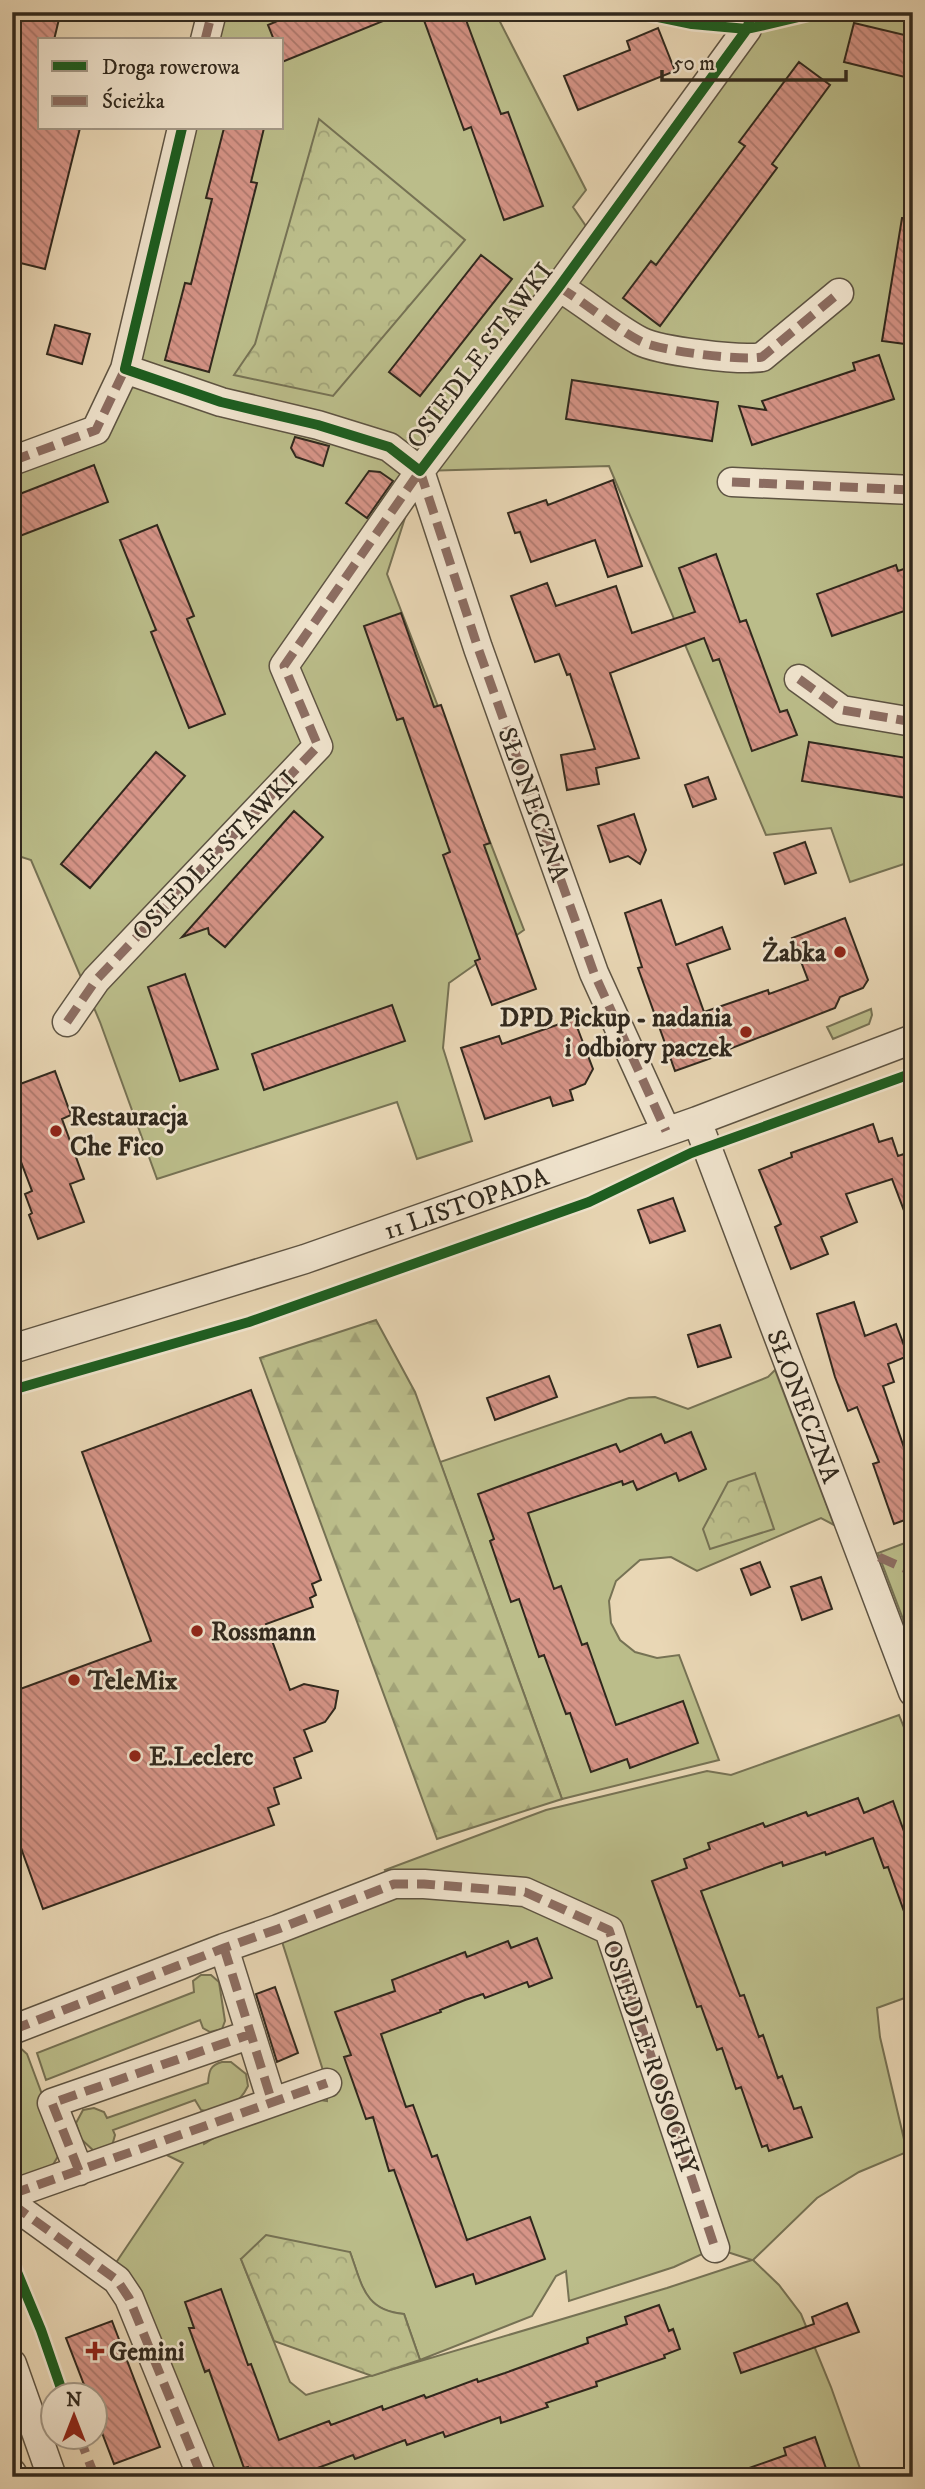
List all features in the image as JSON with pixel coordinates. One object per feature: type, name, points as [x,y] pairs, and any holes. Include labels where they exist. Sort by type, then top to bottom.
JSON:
[{"type":"street","points":[[206,38],[212,12]]},
{"type":"street","name":"OSIEDLE STAWKI","points":[[67,1022],[96,979],[318,746],[284,666],[420,471],[559,287],[747,29],[752,12]]},
{"type":"street","points":[[12,461],[96,430],[125,369],[182,130]]},
{"type":"street","name":"OSIEDLE STAWKI","points":[[559,287],[642,342],[664,348],[748,359],[762,357],[839,293]]},
{"type":"street","name":"OSIEDLE STAWKI","points":[[125,369],[221,402],[318,425],[389,447],[420,471]]},
{"type":"street","name":"SŁONECZNA","points":[[420,471],[478,648],[594,972],[666,1130]]},
{"type":"street","points":[[732,482],[913,490]]},
{"type":"street","points":[[799,679],[842,710],[913,722]]},
{"type":"street","name":"11 LISTOPADA","points":[[13,1349],[305,1259],[697,1121],[913,1039]]},
{"type":"street","name":"SŁONECZNA","points":[[697,1121],[913,1692]]},
{"type":"street","name":"OSIEDLE ROSOCHY","points":[[12,2030],[394,1884],[525,1892],[610,1930],[716,2248]]},
{"type":"street","points":[[224,1948],[272,2102]]},
{"type":"street","points":[[79,2171],[52,2103],[251,2034]]},
{"type":"street","points":[[12,2194],[327,2083]]},
{"type":"street","points":[[12,2204],[117,2280],[129,2298],[202,2477]]},
{"type":"street","points":[[12,2364],[52,2477]]},
{"type":"green space","points":[[212,12],[495,12],[586,190],[573,207],[594,238],[747,29],[820,12],[913,12],[913,861],[850,882],[831,828],[766,835],[609,466],[420,471],[387,574],[524,930],[449,983],[443,1048],[472,1141],[417,1159],[397,1102],[157,1179],[100,1022],[31,860],[12,854],[12,461],[96,430],[181,130],[284,130],[284,38],[206,38]]},
{"type":"green space","points":[[319,119],[465,240],[333,396],[234,375],[255,344]]},
{"type":"green space","points":[[871,1009],[869,1024],[833,1039],[827,1027]]},
{"type":"green space","points":[[376,1320],[415,1392],[562,1799],[437,1839],[260,1358]]},
{"type":"green space","points":[[775,1370],[834,1525],[821,1518],[697,1571],[671,1557],[640,1560],[616,1581],[609,1601],[611,1623],[620,1640],[635,1652],[657,1658],[679,1655],[719,1760],[562,1799],[440,1462],[629,1398],[655,1397],[688,1409],[768,1377]]},
{"type":"green space","points":[[755,1473],[774,1529],[710,1549],[703,1529],[728,1482]]},
{"type":"green space","points":[[913,1540],[913,1625],[906,1627],[878,1553]]},
{"type":"green space","points":[[899,1715],[913,1750],[913,1995],[877,2008],[880,2037],[907,2152],[859,2172],[817,2198],[753,2260],[779,2285],[801,2314],[863,2477],[202,2477],[109,2273],[183,2163],[148,2146],[199,2128],[204,2144],[219,2135],[320,2100],[327,2101],[327,2083],[278,1929],[394,1884],[385,1870],[546,1810],[707,1771],[731,1775]],"holes":[[[715,2248],[752,2260],[667,2288],[306,2395],[290,2382],[241,2259],[350,2252],[362,2285],[372,2302],[380,2308],[404,2314],[420,2360],[532,2316],[556,2276],[566,2271],[569,2301],[674,2267]]]},
{"type":"green space","points":[[201,1975],[211,1975],[219,1982],[225,2021],[222,2029],[210,2032],[203,2028],[200,2020],[46,2080],[37,2053],[194,1992],[193,1981]]},
{"type":"green space","points":[[12,2044],[27,2054],[59,2140],[60,2153],[51,2168],[12,2183]]},
{"type":"green space","points":[[222,2062],[231,2062],[246,2074],[248,2086],[240,2098],[229,2107],[216,2111],[201,2110],[195,2100],[113,2130],[115,2135],[112,2146],[95,2152],[81,2139],[76,2123],[83,2110],[94,2108],[104,2112],[107,2118],[208,2083],[211,2069]]},
{"type":"green space","points":[[266,2235],[350,2252],[362,2285],[372,2302],[380,2308],[404,2314],[420,2360],[372,2376],[274,2341],[241,2259]]},
{"type":"building","points":[[12,12],[28,12],[59,19],[54,38],[38,38],[38,130],[80,130],[45,269],[12,261]]},
{"type":"building","points":[[298,12],[403,13],[284,61],[284,38],[273,38],[268,25]]},
{"type":"building","points":[[421,12],[463,12],[501,114],[508,112],[543,206],[504,220],[471,127],[464,130]]},
{"type":"building","points":[[854,23],[913,37],[913,79],[844,62]]},
{"type":"building","points":[[658,28],[675,71],[578,110],[564,76],[630,50],[627,41]]},
{"type":"building","points":[[799,62],[830,85],[772,164],[777,168],[660,326],[623,298],[651,261],[656,265],[745,146],[739,142]]},
{"type":"building","points":[[223,130],[264,130],[251,182],[257,183],[209,372],[165,360],[185,283],[191,284],[212,199],[206,198]]},
{"type":"building","points":[[902,218],[913,219],[913,345],[882,341]]},
{"type":"building","points":[[481,255],[512,279],[420,396],[389,372]]},
{"type":"building","points":[[55,325],[90,334],[82,364],[47,354]]},
{"type":"building","points":[[879,355],[894,399],[752,445],[739,406],[766,410],[762,401],[855,370],[853,363]]},
{"type":"building","points":[[572,380],[718,402],[712,441],[566,419]]},
{"type":"building","points":[[295,437],[329,446],[323,466],[296,457],[291,448]]},
{"type":"building","points":[[94,465],[108,502],[12,539],[12,497]]},
{"type":"building","points":[[369,471],[380,472],[393,481],[367,518],[346,503]]},
{"type":"building","points":[[613,480],[642,566],[608,577],[595,540],[531,562],[520,532],[515,533],[508,513],[546,500],[548,505]]},
{"type":"building","points":[[157,525],[194,616],[187,619],[225,714],[189,728],[151,632],[156,630],[120,540]]},
{"type":"building","points":[[716,554],[740,622],[746,620],[780,712],[787,710],[797,735],[752,751],[719,659],[713,661],[704,638],[610,673],[639,758],[596,768],[599,784],[567,790],[561,755],[595,749],[570,674],[567,675],[559,654],[535,662],[511,596],[547,583],[556,606],[616,586],[632,633],[695,612],[679,568]]},
{"type":"building","points":[[896,565],[898,571],[913,566],[913,608],[832,636],[817,594]]},
{"type":"building","points":[[401,613],[434,707],[441,705],[490,843],[484,845],[536,989],[492,1005],[475,961],[480,959],[443,855],[450,852],[403,718],[397,720],[364,626]]},
{"type":"building","points":[[809,742],[913,759],[913,799],[802,781]]},
{"type":"building","points":[[156,752],[185,776],[90,888],[61,864]]},
{"type":"building","points":[[708,777],[716,799],[693,807],[685,785]]},
{"type":"building","points":[[294,811],[323,837],[225,947],[209,934],[208,928],[182,937]]},
{"type":"building","points":[[634,814],[646,850],[640,864],[628,856],[610,862],[598,826]]},
{"type":"building","points":[[805,842],[816,873],[785,884],[774,853]]},
{"type":"building","points":[[661,900],[676,945],[722,927],[730,949],[687,964],[704,1012],[768,990],[769,994],[808,980],[792,938],[845,918],[868,980],[863,988],[840,997],[835,1008],[675,1071],[638,968],[642,967],[625,913]]},
{"type":"building","points":[[185,974],[218,1069],[180,1081],[148,987]]},
{"type":"building","points":[[392,1005],[405,1041],[264,1090],[252,1054]]},
{"type":"building","points":[[574,1019],[593,1069],[585,1084],[570,1090],[573,1100],[553,1106],[550,1097],[485,1119],[461,1048],[499,1036],[502,1044]]},
{"type":"building","points":[[55,1071],[71,1115],[62,1119],[84,1179],[70,1184],[84,1222],[38,1239],[25,1194],[32,1191],[12,1138],[12,1087]]},
{"type":"building","points":[[873,1124],[879,1142],[892,1138],[898,1156],[913,1151],[913,1228],[911,1229],[892,1179],[846,1194],[857,1222],[821,1237],[828,1254],[791,1269],[775,1227],[781,1224],[759,1170],[792,1157],[791,1153]]},
{"type":"building","points":[[673,1198],[685,1231],[650,1243],[638,1210]]},
{"type":"building","points":[[854,1302],[865,1336],[896,1324],[908,1356],[888,1364],[894,1382],[883,1386],[913,1474],[913,1517],[894,1524],[873,1464],[879,1462],[857,1407],[848,1411],[817,1314]]},
{"type":"building","points":[[720,1325],[731,1357],[698,1367],[688,1335]]},
{"type":"building","points":[[549,1376],[557,1397],[495,1420],[487,1398]]},
{"type":"building","points":[[251,1390],[321,1580],[312,1584],[316,1595],[310,1598],[313,1607],[266,1624],[290,1690],[304,1684],[338,1691],[335,1708],[325,1722],[304,1730],[312,1751],[294,1758],[301,1778],[274,1788],[279,1804],[268,1808],[274,1825],[43,1909],[12,1823],[12,1692],[151,1641],[82,1452]]},
{"type":"building","points":[[691,1432],[706,1469],[679,1481],[676,1473],[637,1490],[633,1481],[623,1485],[622,1481],[528,1513],[554,1589],[561,1586],[582,1645],[587,1643],[616,1725],[683,1701],[698,1743],[630,1768],[627,1759],[591,1772],[570,1713],[566,1714],[544,1655],[539,1657],[519,1599],[511,1602],[490,1541],[494,1539],[478,1494],[616,1444],[620,1452],[661,1434],[665,1443]]},
{"type":"building","points":[[760,1562],[770,1587],[751,1595],[741,1569]]},
{"type":"building","points":[[821,1577],[832,1609],[802,1620],[791,1587]]},
{"type":"building","points":[[858,1798],[864,1813],[893,1801],[906,1837],[913,1834],[913,1927],[910,1928],[888,1867],[884,1868],[873,1838],[826,1855],[825,1852],[783,1866],[782,1862],[701,1891],[740,1996],[744,1995],[759,2037],[763,2035],[778,2078],[782,2076],[794,2109],[801,2107],[812,2137],[769,2151],[767,2145],[762,2147],[741,2087],[736,2089],[722,2048],[717,2050],[701,2006],[697,2007],[652,1881],[687,1868],[684,1859],[710,1849],[708,1843],[763,1823],[765,1827],[806,1812],[808,1816]]},
{"type":"building","points":[[537,1938],[552,1978],[529,1987],[527,1982],[485,1998],[483,1994],[381,2034],[406,2107],[413,2105],[432,2157],[437,2155],[467,2240],[530,2217],[545,2259],[476,2284],[473,2274],[436,2287],[394,2170],[389,2171],[373,2117],[366,2119],[344,2057],[351,2055],[335,2012],[395,1991],[392,1980],[465,1952],[467,1957],[508,1941],[511,1948]]},
{"type":"building","points":[[275,1987],[298,2053],[277,2062],[256,1994]]},
{"type":"building","points":[[221,2289],[279,2440],[329,2421],[331,2425],[382,2406],[383,2410],[424,2395],[426,2398],[477,2379],[478,2382],[505,2373],[588,2343],[587,2338],[627,2324],[625,2317],[659,2305],[669,2331],[673,2329],[680,2349],[664,2355],[665,2358],[596,2382],[597,2386],[546,2403],[548,2407],[501,2423],[500,2417],[445,2437],[443,2432],[407,2445],[405,2440],[355,2459],[353,2455],[293,2477],[252,2477],[248,2467],[244,2468],[209,2370],[205,2372],[189,2328],[194,2328],[185,2302]]},
{"type":"building","points":[[847,2303],[859,2332],[741,2373],[734,2353],[814,2324],[812,2317]]},
{"type":"building","points":[[112,2321],[160,2447],[114,2464],[108,2448],[108,2380],[82,2380],[66,2338]]},
{"type":"building","points":[[815,2437],[829,2477],[732,2477],[732,2474],[786,2455],[784,2448]]},
{"type":"marked path","points":[[206,38],[212,12]]},
{"type":"marked path","points":[[559,287],[619,329],[650,345],[681,352],[737,358],[762,357],[839,293]]},
{"type":"marked path","points":[[12,461],[96,430],[125,369]]},
{"type":"marked path","points":[[420,471],[478,648],[594,973],[666,1131]]},
{"type":"marked path","points":[[67,1022],[96,980],[318,746],[284,666],[420,471]]},
{"type":"marked path","points":[[732,482],[913,490]]},
{"type":"marked path","points":[[799,679],[842,710],[913,722]]},
{"type":"marked path","points":[[879,1557],[913,1572]]},
{"type":"marked path","points":[[12,2030],[394,1884],[525,1892],[609,1930],[715,2248]]},
{"type":"marked path","points":[[224,1948],[272,2102]]},
{"type":"marked path","points":[[79,2171],[52,2103],[251,2034]]},
{"type":"marked path","points":[[12,2194],[327,2083]]},
{"type":"marked path","points":[[12,2204],[117,2280],[129,2298],[202,2477]]},
{"type":"marked path","points":[[84,2450],[95,2477]]},
{"type":"cycle path","points":[[634,12],[692,24],[747,29],[820,12]]},
{"type":"cycle path","points":[[182,130],[125,369],[221,402],[318,425],[389,447],[420,471],[559,287],[747,29],[752,12]]},
{"type":"cycle path","points":[[12,1390],[249,1322],[589,1202],[691,1153],[913,1073]]},
{"type":"cycle path","points":[[12,2260],[58,2380]]},
{"type":"place","name":"Żabka","points":[[840,952]]},
{"type":"place","name":"DPD Pickup - nadania i odbiory paczek","points":[[746,1032]]},
{"type":"place","name":"Restauracja Che Fico","points":[[56,1131]]},
{"type":"place","name":"Rossmann","points":[[197,1631]]},
{"type":"place","name":"TeleMix","points":[[74,1680]]},
{"type":"place","name":"E.Leclerc","points":[[135,1756]]},
{"type":"place","name":"Gemini","points":[[95,2351]]}]
